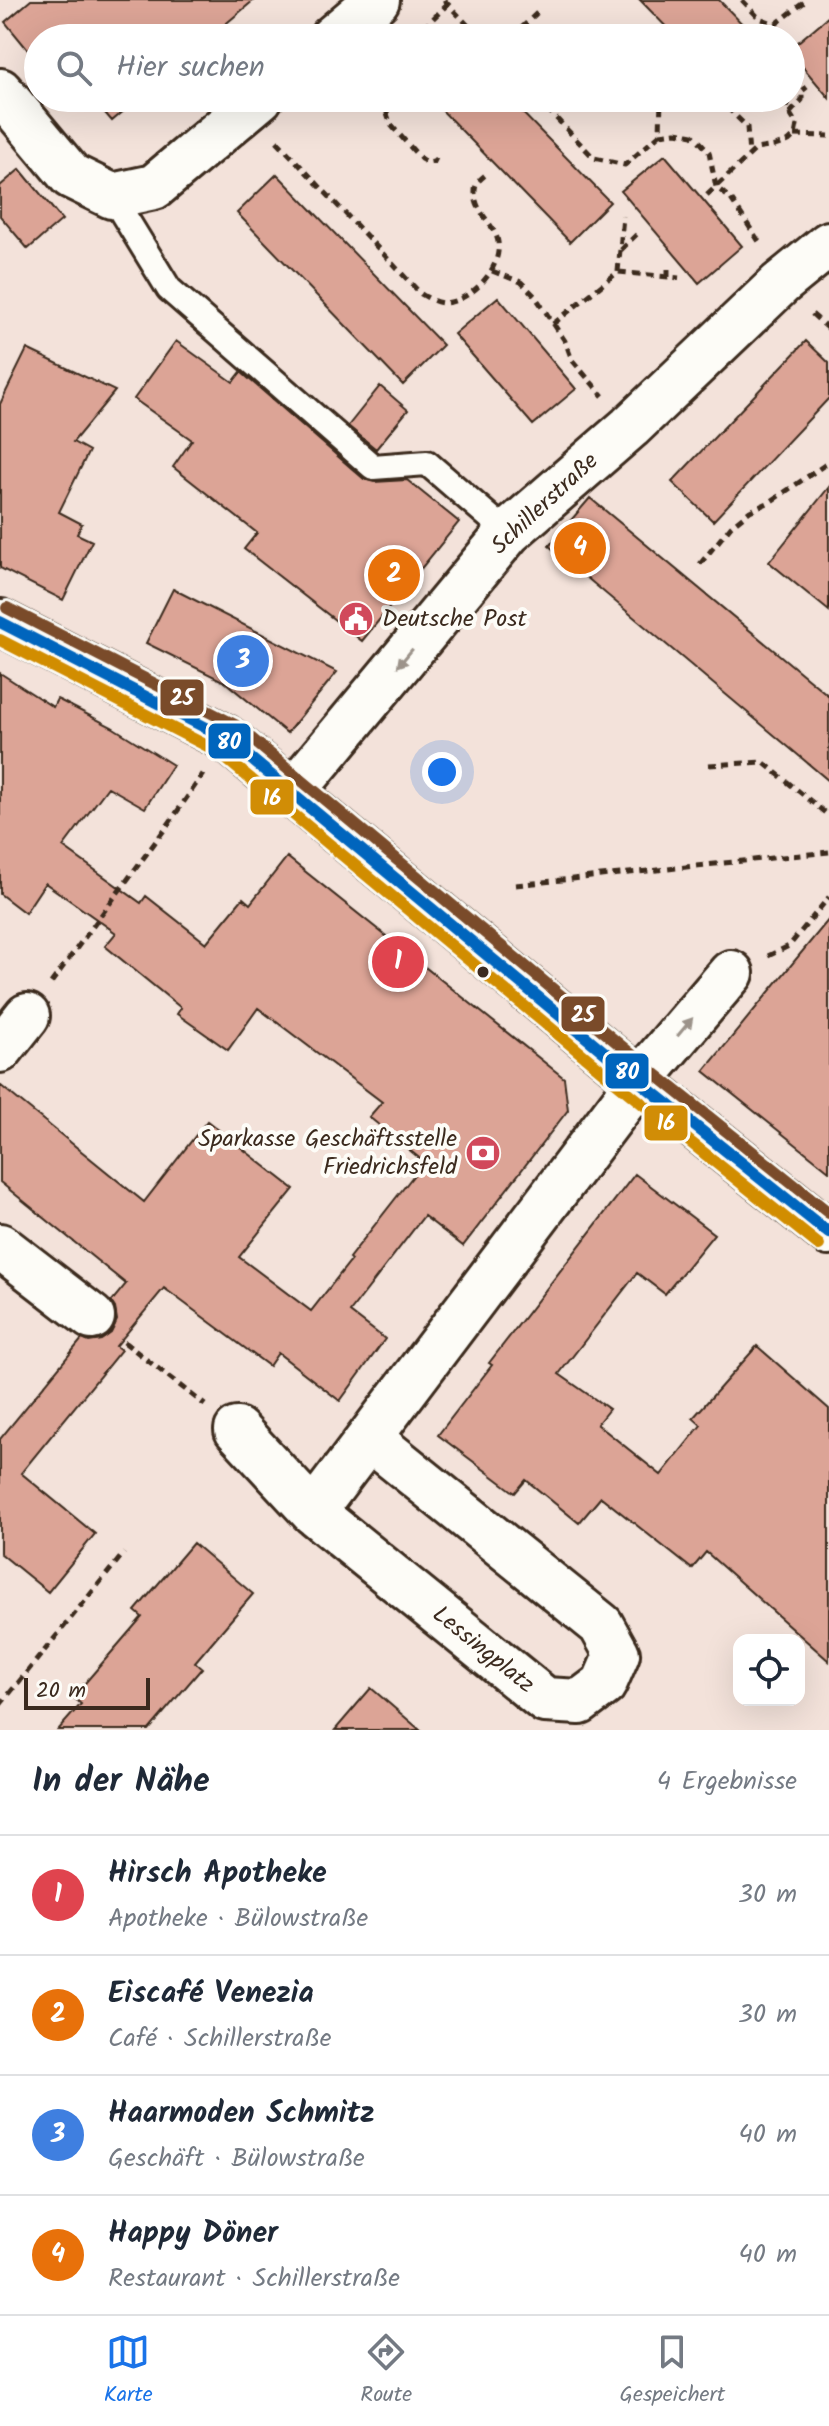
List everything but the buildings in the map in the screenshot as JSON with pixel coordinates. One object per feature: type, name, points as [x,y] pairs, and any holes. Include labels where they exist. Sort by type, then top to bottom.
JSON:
[{"type":"street","points":[[349,24],[377,0]]},
{"type":"street","points":[[0,91],[71,176],[112,196],[154,187],[244,112]]},
{"type":"street","name":"Schillerstraße","points":[[292,793],[508,533],[630,427],[788,278],[829,244]]},
{"type":"street","points":[[0,622],[226,738],[639,1081],[829,1233]]},
{"type":"street","points":[[313,1512],[639,1081],[731,973]]},
{"type":"street","points":[[0,1050],[27,1016]]},
{"type":"street","points":[[1,1248],[92,1317]]},
{"type":"street","name":"Lessingplatz","points":[[237,1430],[313,1512],[545,1700],[580,1702],[604,1684],[617,1654],[601,1625],[369,1438]]},
{"type":"lane","points":[[112,196],[169,289],[373,467],[427,463],[508,533]]},
{"type":"path","points":[[742,0],[759,18],[776,24],[807,0]]},
{"type":"path","points":[[426,24],[446,2],[467,24]]},
{"type":"path","points":[[525,24],[541,9]]},
{"type":"path","points":[[261,112],[421,294],[443,303],[461,298],[492,271],[499,244],[478,209],[474,194],[476,183],[489,172]]},
{"type":"path","points":[[387,112],[391,125],[421,159],[428,163],[436,158]]},
{"type":"path","points":[[550,112],[594,158],[625,165],[660,134],[676,132],[693,135],[709,152],[716,187],[731,199],[754,236],[788,278]]},
{"type":"path","points":[[660,134],[661,112]]},
{"type":"path","points":[[732,112],[747,127],[749,157]]},
{"type":"path","points":[[707,195],[756,149],[789,141],[795,135],[797,125],[790,113]]},
{"type":"path","points":[[795,135],[829,136]]},
{"type":"path","points":[[618,272],[623,216]]},
{"type":"path","points":[[620,251],[640,231]]},
{"type":"path","points":[[668,269],[668,277]]},
{"type":"path","points":[[492,271],[521,282],[535,296],[565,341],[572,360],[630,427]]},
{"type":"path","points":[[553,324],[618,272],[679,278]]},
{"type":"path","points":[[700,564],[731,526],[750,511],[770,502],[829,463]]},
{"type":"path","points":[[27,1016],[170,822],[226,738]]},
{"type":"path","points":[[709,765],[763,762],[829,816]]},
{"type":"path","points":[[515,885],[829,852]]},
{"type":"path","points":[[731,973],[789,946],[829,897]]},
{"type":"path","points":[[92,1317],[237,1430]]},
{"type":"path","points":[[0,1705],[124,1553]]},
{"type":"transit line","name":"25","points":[[7,608],[235,725],[649,1069],[829,1213]]},
{"type":"transit line","name":"80","points":[[0,622],[226,738],[639,1081],[829,1233]]},
{"type":"transit line","name":"16","points":[[0,640],[217,751],[629,1093],[819,1245]]},
{"type":"place","name":"Happy Döner","points":[[580,548]]},
{"type":"place","name":"Eiscafé Venezia","points":[[394,575]]},
{"type":"place","name":"Deutsche Post","points":[[356,619]]},
{"type":"place","name":"Haarmoden Schmitz","points":[[243,661]]},
{"type":"place","name":"Hirsch Apotheke","points":[[398,962]]},
{"type":"place","name":"Sparkasse Geschäftsstelle Friedrichsfeld","points":[[483,1153]]}]
